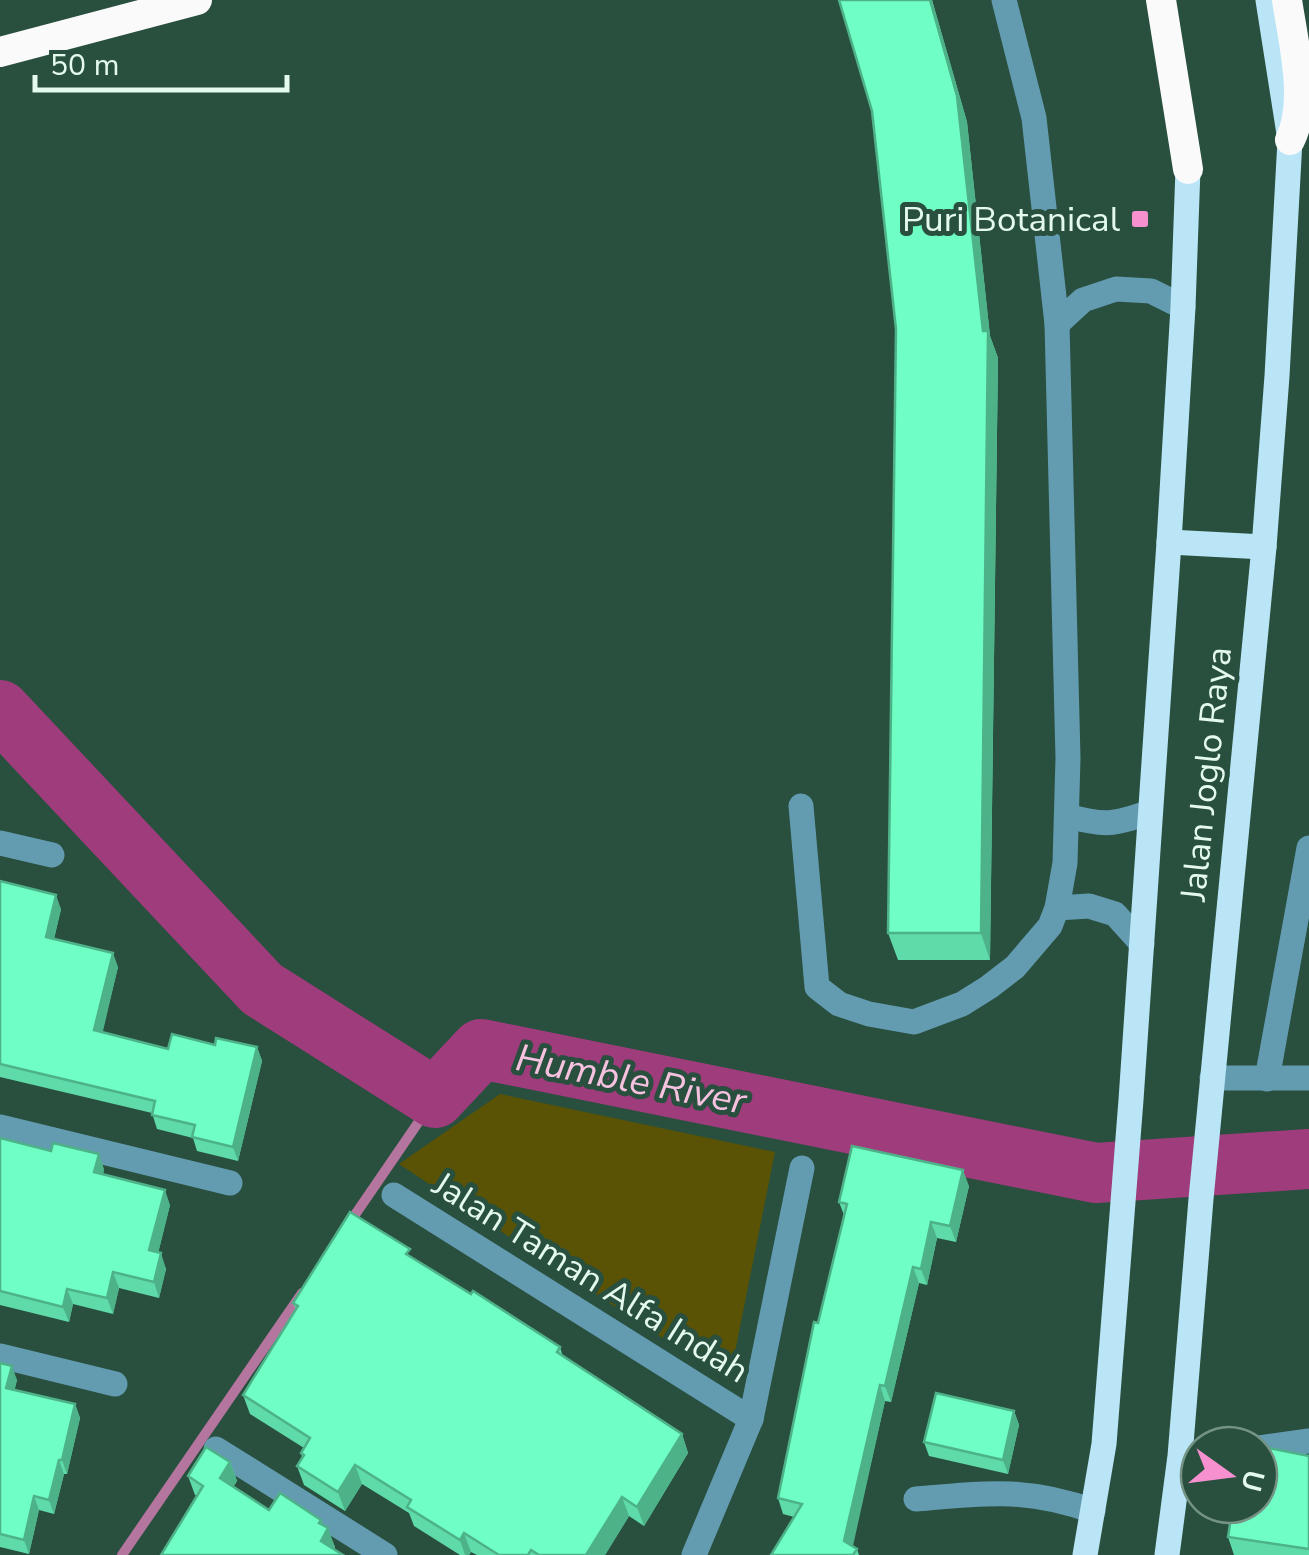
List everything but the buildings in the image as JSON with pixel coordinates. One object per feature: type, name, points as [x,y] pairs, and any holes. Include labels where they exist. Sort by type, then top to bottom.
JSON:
[{"type":"highway","points":[[0,52],[197,0]]},
{"type":"highway","points":[[1161,0],[1188,169]]},
{"type":"highway","points":[[1288,0],[1299,85],[1298,119],[1290,140]]},
{"type":"main road","name":"Jalan Joglo Raya","points":[[1086,1555],[1104,1444],[1170,542],[1188,169],[1174,0]]},
{"type":"main road","name":"Jalan Joglo Raya","points":[[1191,1425],[1201,1200],[1264,547],[1290,140],[1268,0]]},
{"type":"main road","points":[[1170,542],[1264,547]]},
{"type":"main road","name":"Jalan Joglo Raya","points":[[1167,1555],[1179,1503]]},
{"type":"street","points":[[802,806],[817,987],[839,1004],[914,1022],[962,1004],[1015,967],[1050,926],[1058,908],[1065,863],[1068,758],[1057,324],[1034,118],[1004,0]]},
{"type":"street","points":[[1057,324],[1083,300],[1116,289],[1152,291],[1183,306]]},
{"type":"street","points":[[1066,816],[1096,824],[1119,823],[1150,812]]},
{"type":"street","points":[[0,843],[52,855]]},
{"type":"street","points":[[1267,1078],[1309,848]]},
{"type":"street","points":[[1058,908],[1090,906],[1114,914],[1142,944]]},
{"type":"street","points":[[1212,1078],[1309,1078]]},
{"type":"street","points":[[0,1127],[230,1182]]},
{"type":"street","name":"Jalan Taman Alfa Indah","points":[[694,1555],[752,1419],[802,1168]]},
{"type":"street","name":"Jalan Taman Alfa Indah","points":[[394,1195],[752,1419]]},
{"type":"street","points":[[0,1356],[115,1384]]},
{"type":"street","points":[[1279,1445],[1309,1441]]},
{"type":"street","points":[[216,1449],[384,1555]]},
{"type":"street","points":[[916,1499],[1023,1493],[1063,1500],[1092,1511]]},
{"type":"shaded area","points":[[500,1094],[775,1152],[729,1382],[399,1164]]},
{"type":"waterway","name":"Humble River","points":[[0,710],[262,989],[435,1098],[481,1049],[1096,1173],[1309,1159]]},
{"type":"waterway","points":[[348,1225],[435,1098]]},
{"type":"waterway","points":[[122,1555],[302,1293]]},
{"type":"place","name":"Puri Botanical","points":[[1140,219]]}]
